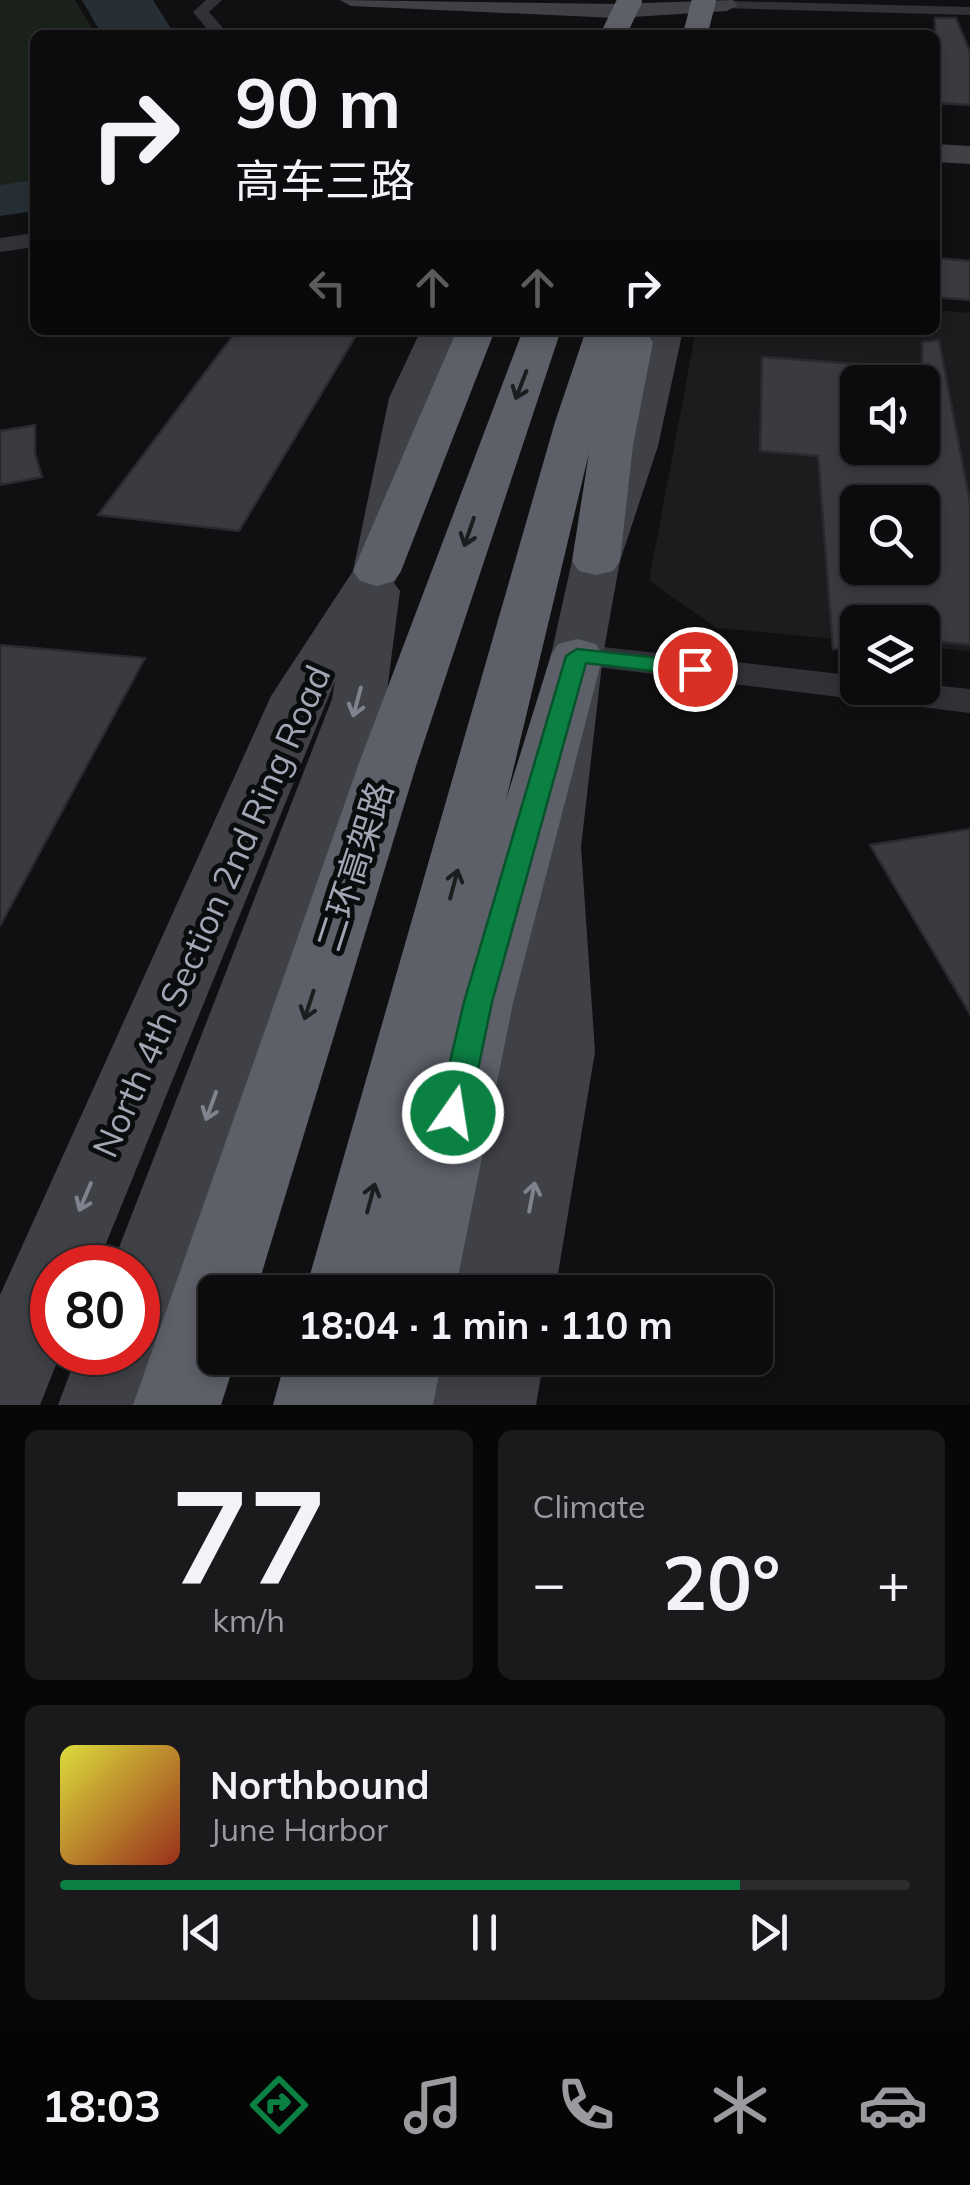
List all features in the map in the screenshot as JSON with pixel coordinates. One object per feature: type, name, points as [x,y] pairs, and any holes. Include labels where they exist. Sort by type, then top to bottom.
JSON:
[{"type":"highway","points":[[645,30],[654,0]]},
{"type":"highway","points":[[700,30],[717,11]]},
{"type":"highway","points":[[350,1275],[576,422],[603,335]]},
{"type":"highway","points":[[596,561],[612,445],[636,335]]},
{"type":"highway","points":[[378,571],[481,336]]},
{"type":"highway","name":"二环高架路","points":[[177,1405],[388,762],[481,336]]},
{"type":"highway","points":[[431,1275],[478,1002],[577,656]]},
{"type":"highway","points":[[317,1405],[325,1375]]},
{"type":"highway","points":[[389,1405],[395,1375]]},
{"type":"main road","points":[[351,0],[622,4],[717,11]]},
{"type":"main road","points":[[612,30],[622,4]]},
{"type":"main road","points":[[940,138],[970,140]]},
{"type":"main road","points":[[940,152],[970,154]]},
{"type":"main road","points":[[432,1275],[550,847],[577,656],[596,561],[637,446],[663,335]]},
{"type":"main road","points":[[160,1248],[359,700],[378,571]]},
{"type":"main road","name":"North 4th Section 2nd Ring Road","points":[[65,1245],[298,696],[378,571]]},
{"type":"main road","points":[[516,1275],[559,1052],[550,847]]},
{"type":"main road","name":"North 4th Section 2nd Ring Road","points":[[0,1396],[30,1326]]},
{"type":"main road","points":[[102,1405],[113,1375]]},
{"type":"main road","points":[[435,1405],[441,1375]]},
{"type":"main road","points":[[492,1405],[498,1375]]},
{"type":"street","points":[[215,0],[200,12],[216,30]]},
{"type":"street","points":[[717,11],[970,11]]},
{"type":"street","points":[[0,245],[30,241]]},
{"type":"street","points":[[577,656],[970,701]]},
{"type":"shaded area","points":[[0,0],[75,0],[93,30],[30,30],[30,183],[0,186]]},
{"type":"shaded area","points":[[82,0],[153,0],[172,30],[99,30]]},
{"type":"shaded area","points":[[30,181],[30,212],[0,216],[0,185]]},
{"type":"shaded area","points":[[940,310],[970,313],[970,651],[940,648],[940,605],[840,605],[840,639],[717,628],[649,581],[695,335],[940,335]]},
{"type":"building","points":[[935,18],[956,18],[970,52],[970,105],[940,103],[940,30],[935,30]]},
{"type":"building","points":[[940,258],[970,261],[970,300],[940,297]]},
{"type":"building","points":[[233,335],[356,335],[239,531],[98,515]]},
{"type":"building","points":[[939,340],[970,502],[970,645],[940,642],[940,605],[840,605],[840,649],[833,649],[818,456],[760,451],[762,357],[858,364],[840,365],[840,465],[940,465],[940,365],[922,365],[922,342]]},
{"type":"building","points":[[35,425],[35,453],[42,477],[0,485],[0,431]]},
{"type":"building","points":[[0,645],[145,658],[0,926]]},
{"type":"building","points":[[970,829],[970,1014],[870,845]]},
{"type":"route","points":[[453,1113],[478,1002],[577,656],[695,669]]}]
